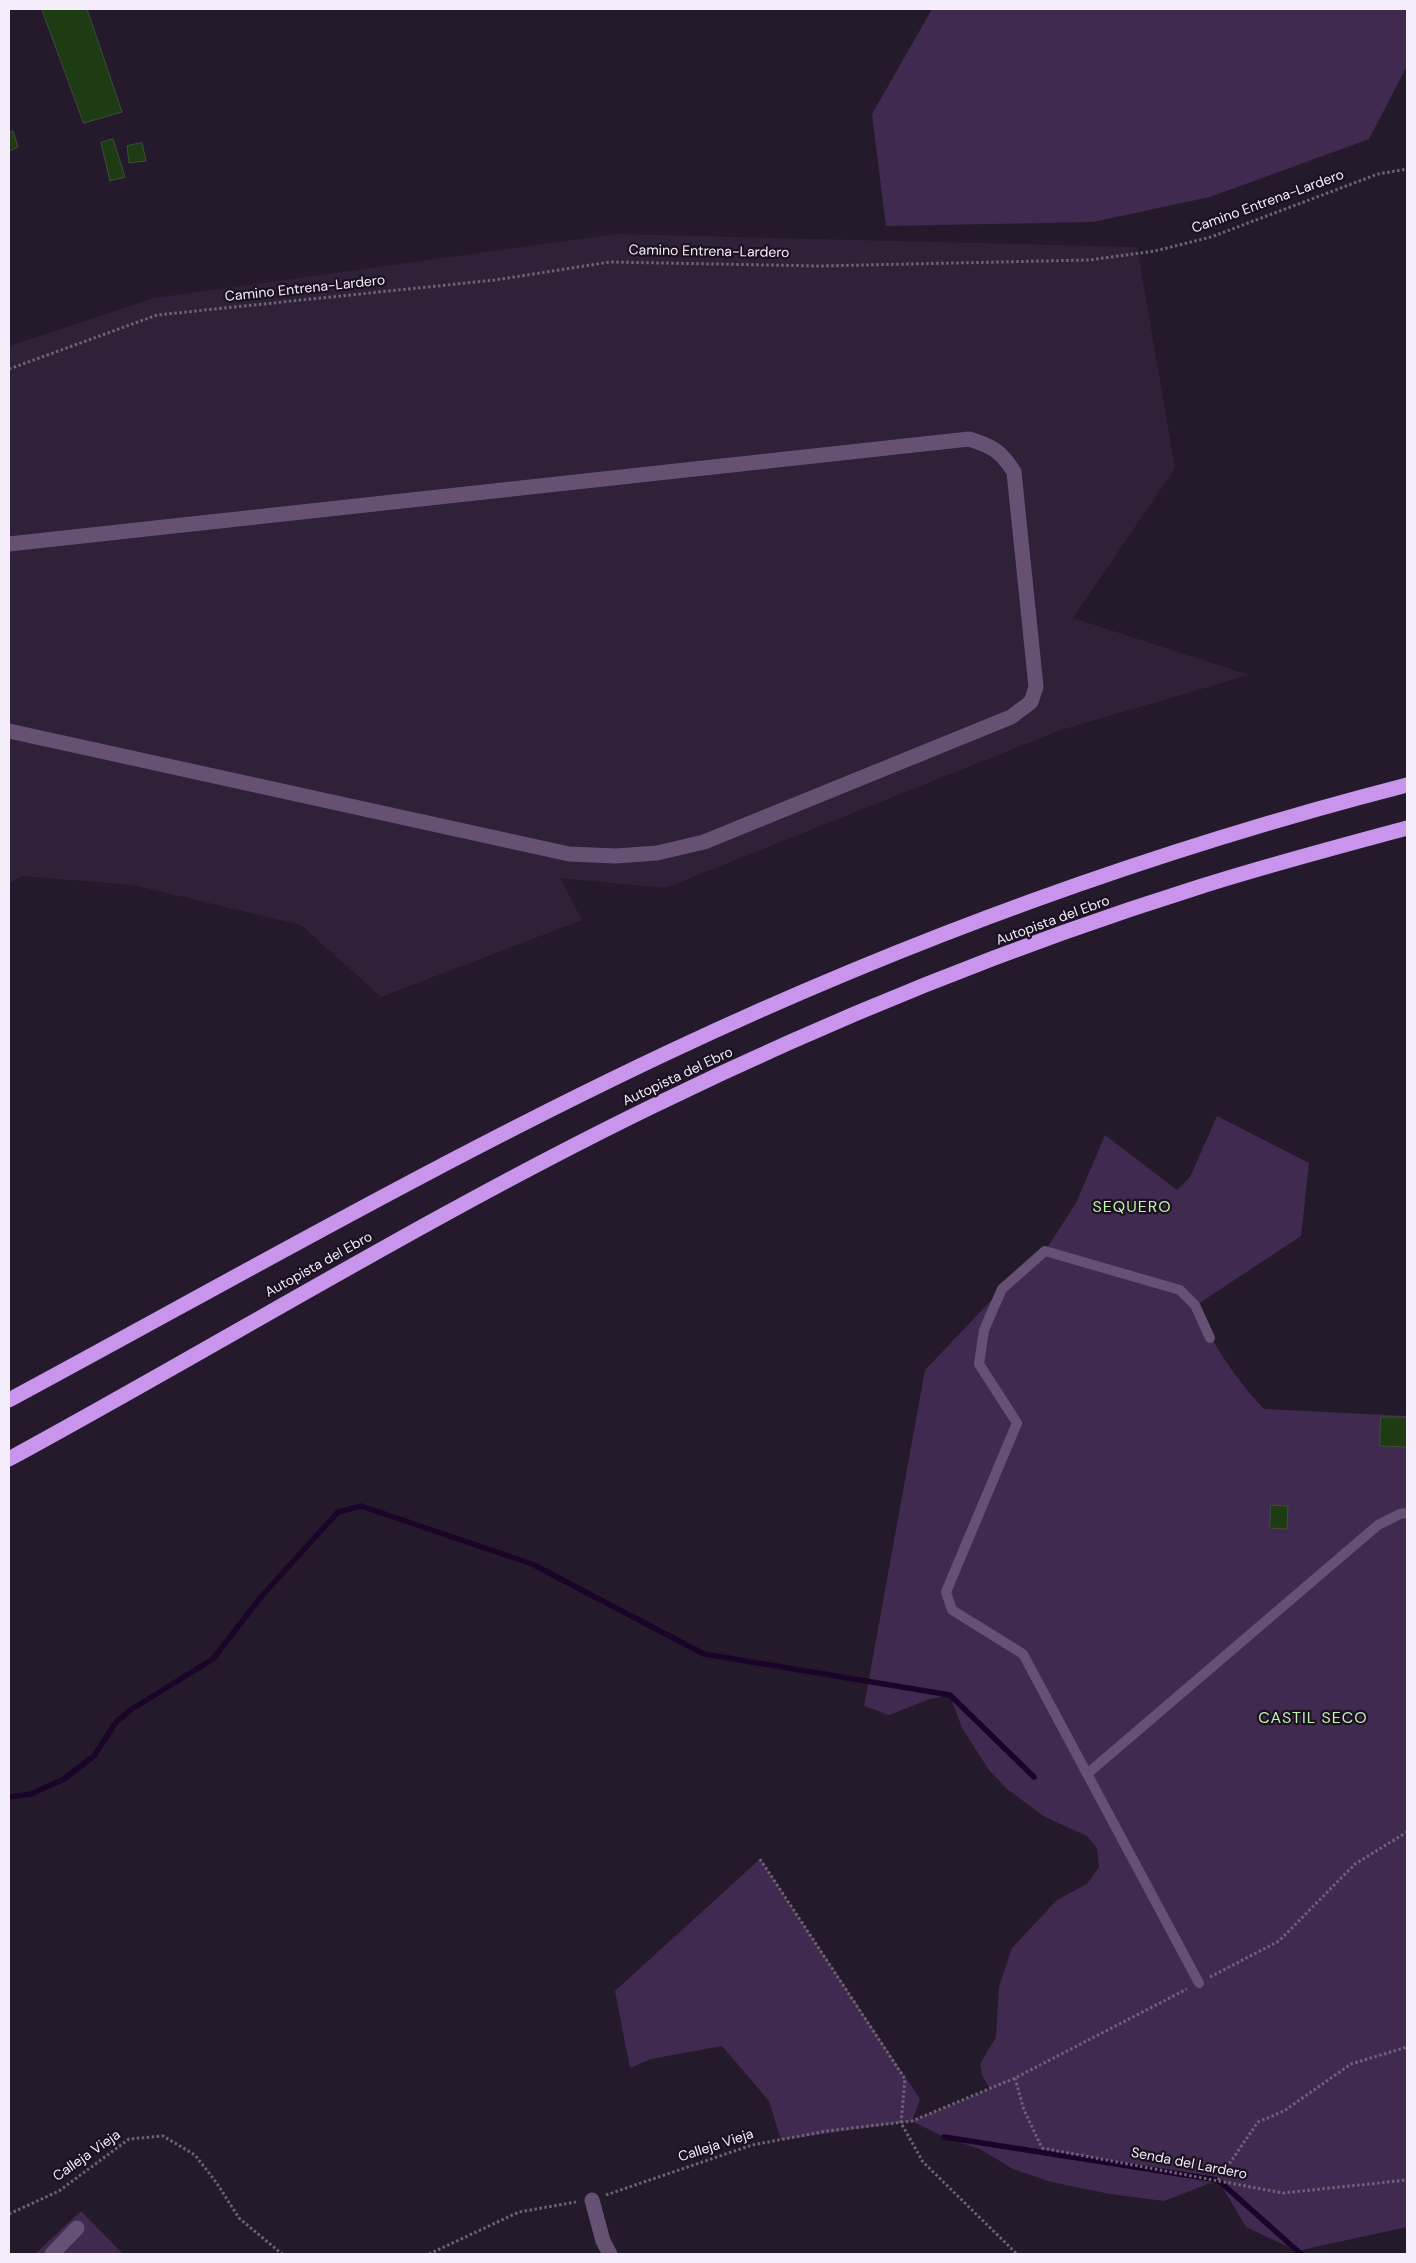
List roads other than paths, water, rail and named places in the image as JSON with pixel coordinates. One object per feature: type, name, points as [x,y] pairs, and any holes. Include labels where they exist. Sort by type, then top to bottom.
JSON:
[{"type":"highway","name":"Autopista del Ebro","points":[[9,1400],[399,1188],[546,1112],[672,1050],[892,954],[1110,872],[1206,840],[1407,785]]},
{"type":"highway","name":"Autopista del Ebro","points":[[9,1459],[441,1216],[628,1119],[739,1066],[943,979],[1071,931],[1196,888],[1286,860],[1407,828]]},
{"type":"street","points":[[9,544],[969,439],[990,446],[1005,457],[1014,472],[1036,687],[1032,702],[1012,718],[704,842],[657,853],[616,856],[570,854],[9,731]]},
{"type":"street","points":[[592,2200],[603,2241],[610,2254]]},
{"type":"street","points":[[52,2254],[77,2228]]},
{"type":"lane","points":[[1199,1983],[1022,1654],[952,1610],[946,1592],[1017,1422],[979,1364],[984,1330],[1002,1289],[1045,1251],[1180,1290],[1195,1306],[1210,1338]]},
{"type":"lane","points":[[1087,1774],[1378,1525],[1400,1514],[1407,1513]]},
{"type":"waterway","points":[[9,1797],[31,1794],[64,1779],[94,1756],[116,1722],[132,1709],[213,1659],[260,1598],[338,1512],[361,1506],[532,1564],[704,1654],[950,1695],[1034,1777]]},
{"type":"waterway","points":[[944,2137],[1218,2180],[1301,2254]]},
{"type":"district","name":"SEQUERO","points":[[1132,1208]]},
{"type":"district","name":"CASTIL SECO","points":[[1313,1719]]}]
